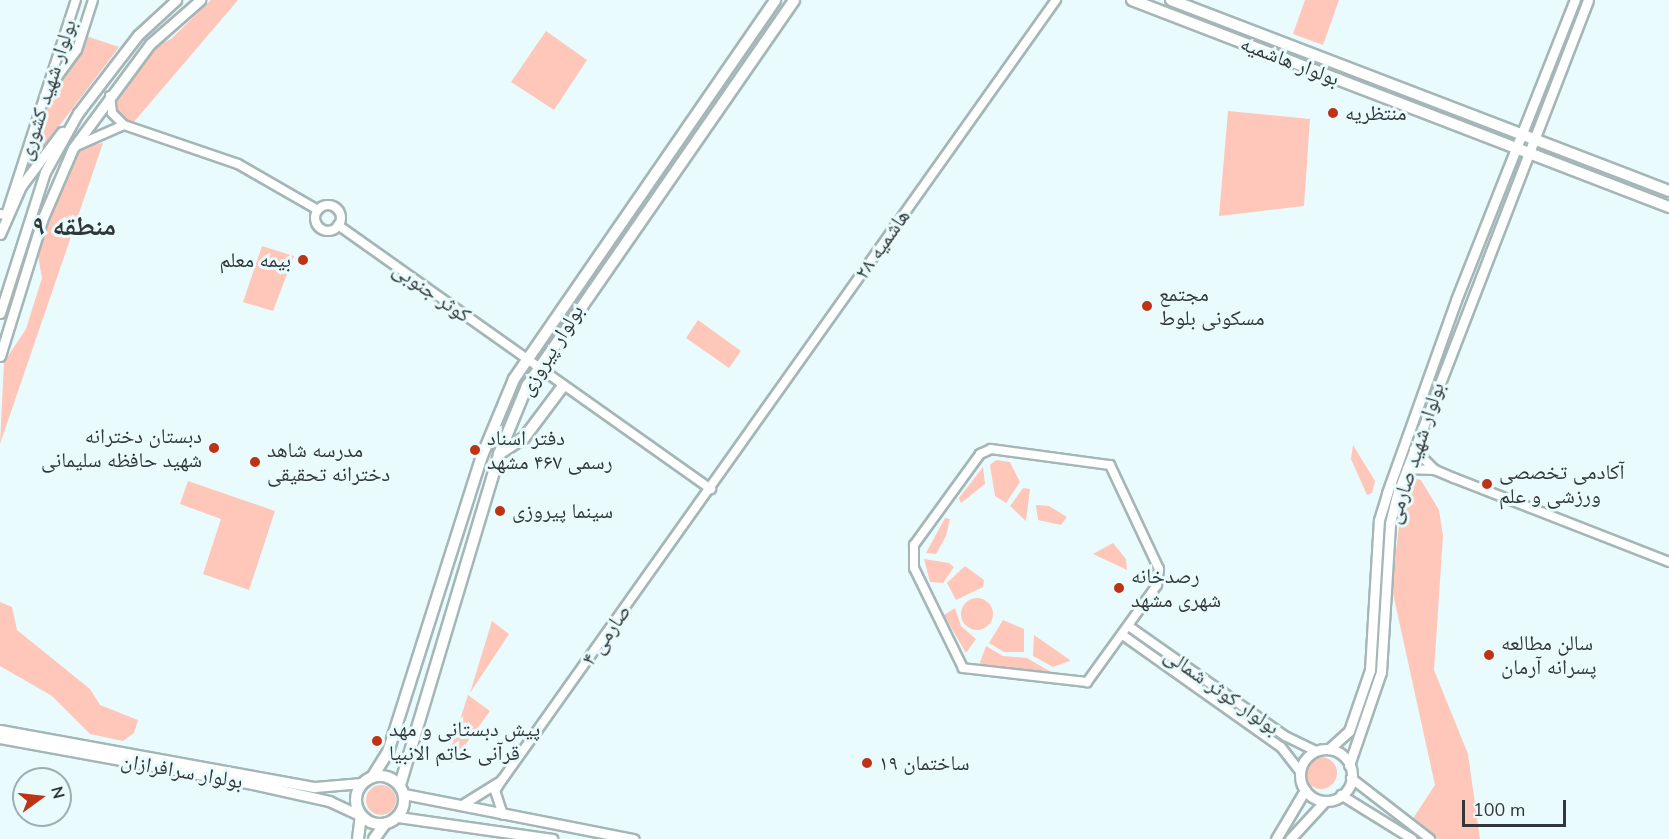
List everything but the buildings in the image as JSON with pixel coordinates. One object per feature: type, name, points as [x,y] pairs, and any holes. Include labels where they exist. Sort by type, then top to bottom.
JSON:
[{"type":"main road","points":[[0,234],[3,215],[32,170],[138,35],[176,0]]},
{"type":"main road","points":[[0,356],[42,220],[73,148],[111,90],[150,44],[200,0]]},
{"type":"main road","name":"بولوار پیروزی","points":[[373,776],[388,752],[482,456],[525,359],[775,0]]},
{"type":"main road","name":"بولوار پیروزی","points":[[402,790],[499,454],[536,367],[794,0]]},
{"type":"main road","name":"بولوار هاشمیه","points":[[1132,0],[1526,152]]},
{"type":"main road","name":"بولوار هاشمیه","points":[[1172,0],[1531,139]]},
{"type":"main road","points":[[1520,134],[1575,0]]},
{"type":"main road","points":[[1588,0],[1531,139],[1669,191]]},
{"type":"main road","points":[[1301,66],[1308,51]]},
{"type":"main road","points":[[0,314],[45,172],[78,113]]},
{"type":"main road","name":"بولوار شهید صارمی","points":[[1329,749],[1349,730],[1366,688],[1377,616],[1379,520],[1446,326],[1520,134]]},
{"type":"main road","name":"بولوار شهید صارمی","points":[[1350,765],[1381,672],[1390,523],[1457,330],[1531,139]]},
{"type":"main road","points":[[1526,152],[1669,207]]},
{"type":"main road","points":[[1446,326],[1457,330]]},
{"type":"main road","points":[[499,454],[524,438],[563,386]]},
{"type":"main road","name":"بولوار سرافرازان","points":[[0,730],[315,787],[362,783]]},
{"type":"main road","name":"بولوار سرافرازان","points":[[0,738],[253,784],[329,801],[361,816]]},
{"type":"main road","points":[[1276,839],[1305,790],[1300,771],[1316,751],[1329,749],[1350,765],[1351,778],[1341,795],[1325,801],[1290,839]]},
{"type":"main road","points":[[358,839],[361,816],[356,795],[362,783],[373,776],[387,777],[402,790],[461,806],[634,839]]},
{"type":"main road","points":[[398,817],[402,790]]},
{"type":"main road","points":[[1305,790],[1325,801]]},
{"type":"main road","points":[[361,816],[384,824]]},
{"type":"main road","points":[[374,839],[384,824],[398,817],[552,839]]},
{"type":"street","name":"بولوار شهید کشوری","points":[[3,215],[76,0]]},
{"type":"street","name":"بولوار شهید کشوری","points":[[45,96],[77,50],[93,0]]},
{"type":"street","name":"هاشمیه ۲۸","points":[[711,489],[1056,0]]},
{"type":"street","points":[[62,45],[68,52],[77,50]]},
{"type":"street","points":[[111,90],[112,113],[124,125],[238,164],[318,210],[335,207],[338,225],[320,228],[318,210]]},
{"type":"street","points":[[73,148],[98,132],[124,125]]},
{"type":"street","name":"کوثر جنوبی","points":[[338,225],[536,367]]},
{"type":"street","points":[[536,367],[711,489]]},
{"type":"street","points":[[991,449],[1110,465],[1159,569],[1157,585],[1130,627],[1087,682],[981,674],[960,665],[911,555],[980,454],[991,449]]},
{"type":"street","points":[[1414,449],[1435,470]]},
{"type":"street","points":[[1407,469],[1435,470],[1669,562]]},
{"type":"street","name":"صارمی ۴","points":[[502,780],[711,489]]},
{"type":"street","name":"بولوار کوثر شمالی","points":[[1130,627],[1285,736],[1316,751]]},
{"type":"street","name":"بولوار کوثر شمالی","points":[[1124,636],[1281,747],[1300,771]]},
{"type":"street","points":[[1351,778],[1430,839]]},
{"type":"street","points":[[461,806],[502,780]]},
{"type":"street","points":[[502,780],[495,791],[503,815]]},
{"type":"street","points":[[1341,795],[1412,839]]},
{"type":"shaded area","points":[[211,0],[238,0],[133,123],[119,118],[114,99],[156,46],[171,39]]},
{"type":"shaded area","points":[[1305,0],[1339,0],[1323,45],[1293,34]]},
{"type":"shaded area","points":[[546,31],[587,60],[554,110],[511,82]]},
{"type":"shaded area","points":[[86,36],[119,47],[19,179],[45,103]]},
{"type":"shaded area","points":[[1228,111],[1310,119],[1304,206],[1219,216]]},
{"type":"shaded area","points":[[103,143],[0,444],[4,362],[26,329],[42,278],[38,256],[66,172],[83,147]]},
{"type":"shaded area","points":[[262,246],[294,256],[273,311],[243,302]]},
{"type":"shaded area","points":[[698,320],[741,351],[729,368],[686,338]]},
{"type":"shaded area","points":[[1353,445],[1375,481],[1372,493],[1367,495],[1351,459]]},
{"type":"shaded area","points":[[996,460],[1010,462],[1020,482],[1006,503],[995,496],[990,465]]},
{"type":"shaded area","points":[[983,467],[985,484],[961,503],[959,498]]},
{"type":"shaded area","points":[[1412,478],[1421,480],[1439,510],[1443,536],[1434,670],[1468,754],[1480,839],[1438,839],[1412,820],[1435,785],[1392,589],[1401,506]]},
{"type":"shaded area","points":[[188,481],[275,511],[249,590],[203,574],[221,519],[180,504]]},
{"type":"shaded area","points":[[1023,488],[1030,489],[1026,521],[1010,506]]},
{"type":"shaded area","points":[[1036,505],[1049,506],[1067,517],[1061,525],[1038,520]]},
{"type":"shaded area","points":[[945,518],[950,519],[946,536],[936,554],[926,553]]},
{"type":"shaded area","points":[[1113,543],[1126,559],[1127,570],[1093,554]]},
{"type":"shaded area","points":[[924,559],[949,563],[954,567],[943,583],[930,582]]},
{"type":"shaded area","points":[[965,566],[984,580],[983,587],[956,600],[947,583]]},
{"type":"shaded area","points":[[977,598],[988,603],[993,614],[988,625],[977,630],[966,625],[961,614],[966,603]]},
{"type":"shaded area","points":[[0,602],[12,607],[17,630],[90,689],[100,705],[138,720],[134,733],[123,741],[90,734],[52,696],[0,666]]},
{"type":"shaded area","points":[[955,608],[961,626],[976,639],[966,653],[944,615]]},
{"type":"shaded area","points":[[1003,620],[1024,629],[1024,652],[1004,652],[989,643]]},
{"type":"shaded area","points":[[492,621],[509,634],[470,693]]},
{"type":"shaded area","points":[[1034,635],[1070,661],[1053,667],[1033,656]]},
{"type":"shaded area","points":[[986,646],[1003,656],[1027,658],[1051,672],[979,665]]},
{"type":"shaded area","points":[[468,695],[490,711],[452,763],[448,757]]},
{"type":"shaded area","points":[[1321,757],[1332,762],[1337,773],[1332,784],[1321,789],[1310,784],[1305,773],[1310,762]]},
{"type":"shaded area","points":[[381,785],[387,786],[395,794],[395,806],[387,814],[381,815],[375,814],[367,806],[366,800],[367,794],[375,786]]},
{"type":"place","name":"منتظریه","points":[[1333,113]]},
{"type":"place","name":"بیمه معلم","points":[[303,260]]},
{"type":"place","name":"مجتمع مسکونی بلوط","points":[[1147,306]]},
{"type":"place","name":"دبستان دخترانه شهید حافظه سلیمانی","points":[[214,448]]},
{"type":"place","name":"دفتر اسناد رسمی ۴۶۷ مشهد","points":[[475,450]]},
{"type":"place","name":"مدرسه شاهد دخترانه تحقیقی","points":[[255,462]]},
{"type":"place","name":"آکادمی تخصصی ورزشی و علم","points":[[1487,484]]},
{"type":"place","name":"سینما پیروزی","points":[[500,511]]},
{"type":"place","name":"رصدخانه شهری مشهد","points":[[1119,588]]},
{"type":"place","name":"سالن مطالعه پسرانه آرمان","points":[[1489,655]]},
{"type":"place","name":"پیش دبستانی و مهد قرآنی خاتم الانبیا","points":[[377,741]]},
{"type":"place","name":"ساختمان ۱۹","points":[[867,763]]},
{"type":"district","name":"منطقه ۹","points":[[74,227]]}]
